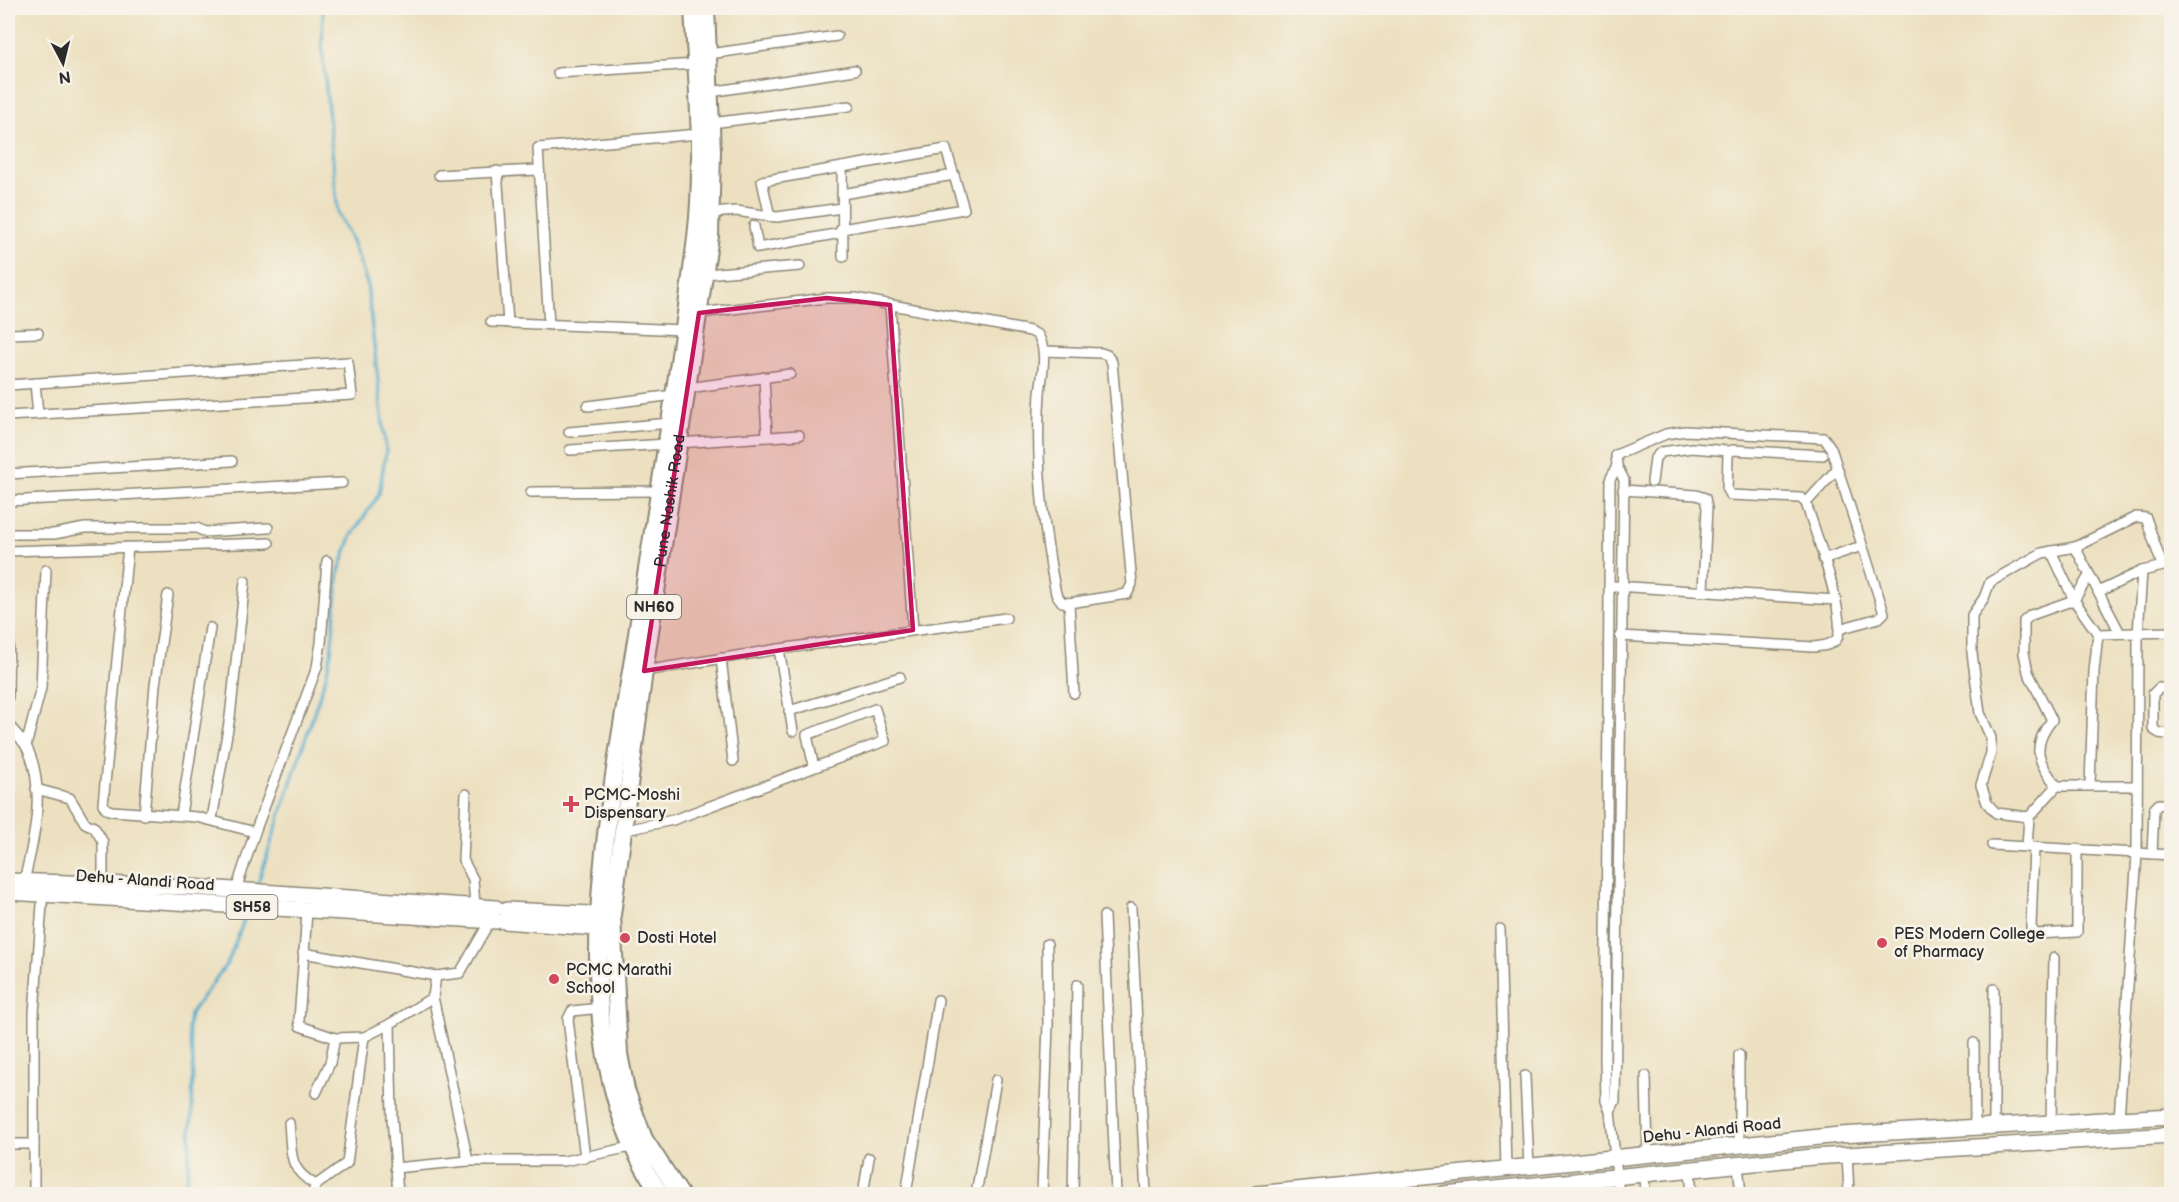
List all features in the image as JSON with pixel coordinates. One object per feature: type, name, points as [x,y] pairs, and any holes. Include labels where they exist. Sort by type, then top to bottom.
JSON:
[{"type":"highway","name":"Pune Nashik Road","points":[[661,1194],[631,1147],[612,1091],[602,1008],[613,795],[658,491],[673,444],[670,423],[681,391],[684,330],[710,92],[693,8]]},
{"type":"highway","name":"Pune Nashik Road","points":[[680,1194],[644,1139],[626,1090],[619,1054],[606,922],[644,671],[681,391],[705,274],[711,213],[702,59],[706,8]]},
{"type":"main road","name":"Dehu - Alandi Road","points":[[8,881],[24,881],[44,887],[307,912],[499,916],[606,922]]},
{"type":"main road","name":"Dehu - Alandi Road","points":[[8,892],[44,887],[103,884],[475,906],[499,916]]},
{"type":"main road","name":"Dehu - Alandi Road","points":[[1256,1194],[1840,1135],[2172,1116]]},
{"type":"main road","points":[[1444,1194],[1847,1154],[2172,1135]]},
{"type":"street","points":[[558,73],[702,59],[837,36]]},
{"type":"street","points":[[710,92],[855,70]]},
{"type":"street","points":[[549,325],[538,148],[705,128],[849,106]]},
{"type":"street","points":[[754,226],[758,248],[964,209],[946,149],[762,181],[770,217]]},
{"type":"street","points":[[842,167],[843,257]]},
{"type":"street","points":[[439,175],[538,170]]},
{"type":"street","points":[[497,171],[508,323]]},
{"type":"street","points":[[842,194],[954,175]]},
{"type":"street","points":[[711,213],[736,211],[770,217],[842,208]]},
{"type":"street","points":[[705,274],[800,266]]},
{"type":"street","points":[[699,312],[827,298],[855,298],[1030,331],[1038,335],[1043,351],[1038,422],[1042,510],[1056,594],[1062,602],[1069,603],[1122,596],[1131,591],[1112,362],[1107,355],[1101,353],[1043,351]]},
{"type":"street","points":[[890,305],[913,630]]},
{"type":"street","points":[[491,322],[684,330]]},
{"type":"street","points":[[8,334],[38,333]]},
{"type":"street","points":[[8,385],[348,362],[352,395],[8,416]]},
{"type":"street","points":[[588,406],[790,374]]},
{"type":"street","points":[[764,377],[768,437]]},
{"type":"street","points":[[35,383],[38,414]]},
{"type":"street","points":[[569,432],[670,423]]},
{"type":"street","points":[[1619,1194],[1610,1111],[1606,1101],[1610,1044],[1624,480],[1617,466],[1616,455],[1666,434],[1685,431],[1824,438],[1831,448],[1884,612],[1879,618],[1839,629]]},
{"type":"street","points":[[570,450],[799,435]]},
{"type":"street","points":[[1652,482],[1655,458],[1661,452],[1692,448],[1823,455]]},
{"type":"street","points":[[1620,636],[1814,647],[1830,644],[1837,639],[1839,629],[1836,600],[1806,503],[1796,497],[1728,494],[1729,451]]},
{"type":"street","points":[[8,474],[232,460]]},
{"type":"street","points":[[1610,1044],[1610,480],[1617,466]]},
{"type":"street","points":[[1806,503],[1837,468]]},
{"type":"street","points":[[8,501],[342,483]]},
{"type":"street","points":[[1623,490],[1696,495],[1705,498],[1707,508],[1703,591]]},
{"type":"street","points":[[531,492],[658,491]]},
{"type":"street","points":[[2029,818],[1996,813],[1987,803],[1981,785],[1991,753],[1991,738],[1980,713],[1972,653],[1972,615],[1984,598],[1990,582],[2051,550],[2075,547],[2131,519],[2146,518],[2167,565],[2142,571],[2098,592]]},
{"type":"street","points":[[8,534],[54,534],[85,528],[197,528],[205,532],[268,528]]},
{"type":"street","points":[[8,551],[269,543]]},
{"type":"street","points":[[1823,559],[1862,546]]},
{"type":"street","points":[[128,547],[103,804],[105,809],[212,819],[255,832]]},
{"type":"street","points":[[2075,547],[2120,633]]},
{"type":"street","points":[[2051,550],[2074,600],[2098,634],[2094,671],[2090,785]]},
{"type":"street","points":[[236,891],[255,832],[317,667],[327,561]]},
{"type":"street","points":[[26,746],[41,688],[46,570]]},
{"type":"street","points":[[2119,1119],[2137,854],[2138,634],[2142,571]]},
{"type":"street","points":[[2057,786],[2041,767],[2039,753],[2042,732],[2052,720],[2028,672],[2024,621],[2031,615],[2074,600],[2089,576]]},
{"type":"street","points":[[212,819],[230,717],[245,581]]},
{"type":"street","points":[[1610,585],[1836,600]]},
{"type":"street","points":[[144,814],[155,685],[168,595]]},
{"type":"street","points":[[1069,603],[1074,693]]},
{"type":"street","points":[[644,671],[779,649],[1006,618]]},
{"type":"street","points":[[8,697],[9,621]]},
{"type":"street","points":[[181,815],[210,628]]},
{"type":"street","points":[[2098,634],[2172,632]]},
{"type":"street","points":[[779,649],[793,731]]},
{"type":"street","points":[[722,658],[733,761]]},
{"type":"street","points":[[789,711],[900,677]]},
{"type":"street","points":[[2172,689],[2159,688],[2152,694],[2153,729],[2159,733],[2172,735]]},
{"type":"street","points":[[621,831],[673,820],[885,741],[875,709],[807,735],[814,766]]},
{"type":"street","points":[[8,724],[26,746],[36,789],[37,820],[24,881]]},
{"type":"street","points":[[2078,849],[2077,932],[2036,934],[2031,927],[2029,818],[2057,786],[2137,786]]},
{"type":"street","points":[[36,789],[70,798],[85,823],[100,834],[103,842],[103,884]]},
{"type":"street","points":[[466,794],[463,860],[473,879],[475,906]]},
{"type":"street","points":[[2152,854],[2154,809],[2159,804],[2172,805]]},
{"type":"street","points":[[1992,845],[2172,855]]},
{"type":"street","points":[[34,1194],[34,1012],[44,887]]},
{"type":"street","points":[[1131,908],[1146,1194]]},
{"type":"street","points":[[307,912],[300,1026],[335,1038],[364,1037],[433,997]]},
{"type":"street","points":[[303,953],[436,976],[460,973],[499,916]]},
{"type":"street","points":[[1104,916],[1116,1194]]},
{"type":"street","points":[[1500,929],[1506,1170]]},
{"type":"street","points":[[1042,1194],[1048,1034],[1047,944]]},
{"type":"street","points":[[2051,1123],[2054,958]]},
{"type":"street","points":[[436,976],[433,997],[468,1161]]},
{"type":"street","points":[[1073,1194],[1077,985]]},
{"type":"street","points":[[1994,989],[1994,1126]]},
{"type":"street","points":[[906,1194],[938,1000]]},
{"type":"street","points":[[585,1158],[568,1019],[572,1011],[602,1008]]},
{"type":"street","points":[[390,1024],[398,1194]]},
{"type":"street","points":[[289,1123],[295,1169],[314,1190],[347,1163],[364,1037]]},
{"type":"street","points":[[316,1093],[330,1063],[335,1038]]},
{"type":"street","points":[[1974,1043],[1975,1127]]},
{"type":"street","points":[[1739,1055],[1739,1147]]},
{"type":"street","points":[[1525,1076],[1528,1168]]},
{"type":"street","points":[[1646,1076],[1648,1156]]},
{"type":"street","points":[[976,1194],[996,1080]]},
{"type":"street","points":[[8,1144],[34,1144]]},
{"type":"street","points":[[395,1168],[468,1161],[585,1158],[631,1147]]},
{"type":"street","points":[[1847,1154],[1849,1194]]},
{"type":"street","points":[[863,1194],[869,1158]]},
{"type":"street","points":[[1738,1165],[1742,1194]]},
{"type":"street","points":[[1690,1171],[1692,1194]]},
{"type":"street","points":[[1644,1175],[1645,1194]]},
{"type":"highlighted area","points":[[827,298],[890,305],[913,630],[644,671],[699,313]]},
{"type":"waterway","points":[[257,886],[326,676],[331,653],[339,571],[351,537],[379,494],[386,451],[367,283],[351,238],[338,214],[322,46],[323,8]]},
{"type":"waterway","points":[[186,1194],[192,1114],[193,1060],[188,1028],[190,1014],[228,962],[247,912]]},
{"type":"place","name":"PCMC-Moshi Dispensary","points":[[571,804]]},
{"type":"place","name":"Dosti Hotel","points":[[625,938]]},
{"type":"place","name":"PES Modern College of Pharmacy","points":[[1882,943]]},
{"type":"place","name":"PCMC Marathi School","points":[[554,979]]}]
